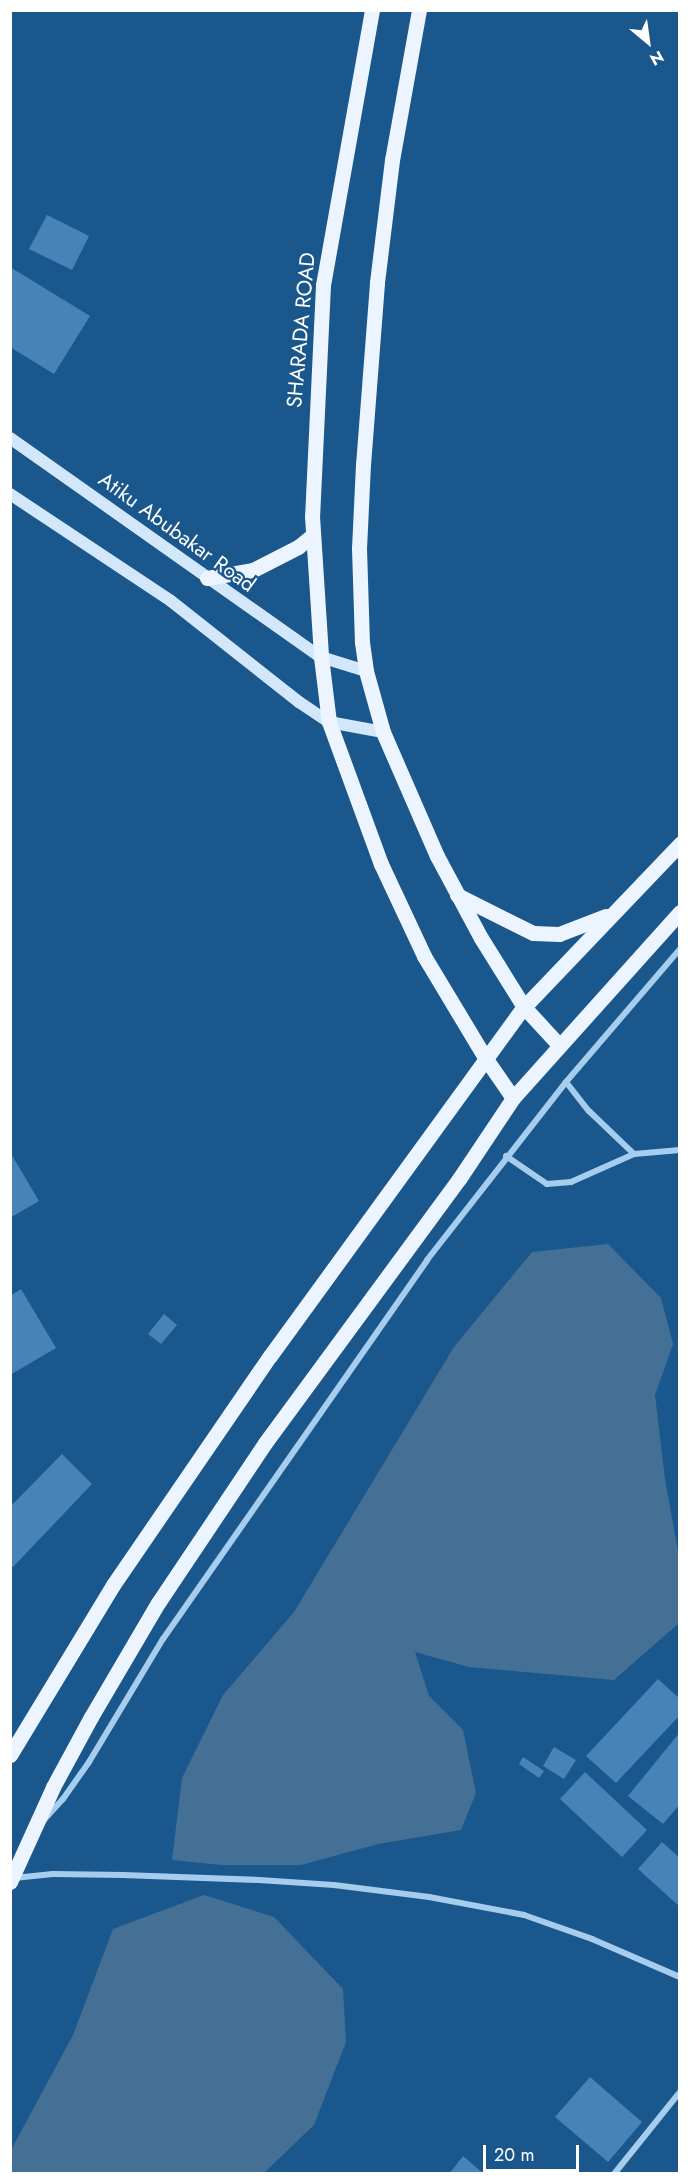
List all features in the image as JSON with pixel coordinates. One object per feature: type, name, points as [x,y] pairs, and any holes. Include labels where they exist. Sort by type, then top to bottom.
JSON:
[{"type":"main road","name":"SHARADA ROAD","points":[[372,10],[322,285],[315,404],[314,535],[321,657],[329,722],[381,864],[424,956],[486,1059],[513,1098]]},
{"type":"main road","points":[[419,10],[392,160],[368,379],[359,548],[362,642],[366,671],[383,732],[457,895],[524,1007],[559,1045]]},
{"type":"main road","points":[[207,578],[253,570],[298,548],[314,535]]},
{"type":"main road","points":[[10,1755],[113,1585],[270,1356],[524,1007],[680,844]]},
{"type":"main road","points":[[457,895],[505,921],[533,933],[544,935],[559,934],[614,912]]},
{"type":"main road","points":[[11,1880],[31,1834],[91,1717],[158,1603],[265,1443],[452,1188],[513,1098],[680,912]]},
{"type":"street","name":"Atiku Abubakar Road","points":[[10,438],[321,657],[366,671]]},
{"type":"street","points":[[10,494],[171,601],[299,702],[329,722],[383,732]]},
{"type":"street","points":[[31,1834],[70,1790],[163,1639],[427,1260],[566,1082],[680,949]]},
{"type":"street","points":[[566,1082],[589,1111],[634,1154]]},
{"type":"street","points":[[506,1156],[547,1184],[571,1182],[634,1154],[680,1150]]},
{"type":"street","points":[[11,1880],[53,1874],[259,1880],[334,1885],[429,1897],[524,1915],[592,1939],[680,1977]]},
{"type":"street","points":[[615,2174],[680,2092]]},
{"type":"water","points":[[608,1244],[661,1298],[673,1344],[655,1395],[665,1479],[679,1557],[679,1623],[614,1680],[469,1667],[415,1652],[429,1696],[463,1730],[476,1793],[461,1830],[378,1844],[301,1865],[221,1865],[172,1860],[182,1778],[223,1695],[294,1612],[454,1347],[532,1252]]},
{"type":"water","points":[[204,1895],[274,1917],[343,1989],[346,2042],[314,2125],[264,2173],[11,2173],[11,2150],[73,2035],[113,1929]]},
{"type":"building","points":[[47,215],[89,236],[72,270],[29,249]]},
{"type":"building","points":[[10,267],[90,316],[54,374],[10,347]]},
{"type":"building","points":[[10,1152],[39,1201],[10,1218]]},
{"type":"building","points":[[21,1289],[56,1348],[10,1375],[10,1296]]},
{"type":"building","points":[[164,1314],[177,1325],[161,1344],[148,1334]]},
{"type":"building","points":[[62,1454],[92,1484],[13,1567],[10,1564],[10,1507]]},
{"type":"building","points":[[658,1679],[680,1699],[680,1715],[616,1783],[586,1756]]},
{"type":"building","points":[[680,1732],[680,1804],[663,1824],[628,1796]]},
{"type":"building","points":[[554,1747],[576,1760],[564,1779],[543,1766]]},
{"type":"building","points":[[523,1757],[544,1771],[539,1778],[519,1764]]},
{"type":"building","points":[[585,1772],[647,1830],[622,1857],[560,1799]]},
{"type":"building","points":[[662,1842],[680,1858],[680,1907],[638,1869]]},
{"type":"building","points":[[590,2077],[642,2122],[608,2162],[555,2117]]},
{"type":"building","points":[[463,2156],[484,2174],[449,2174]]}]
